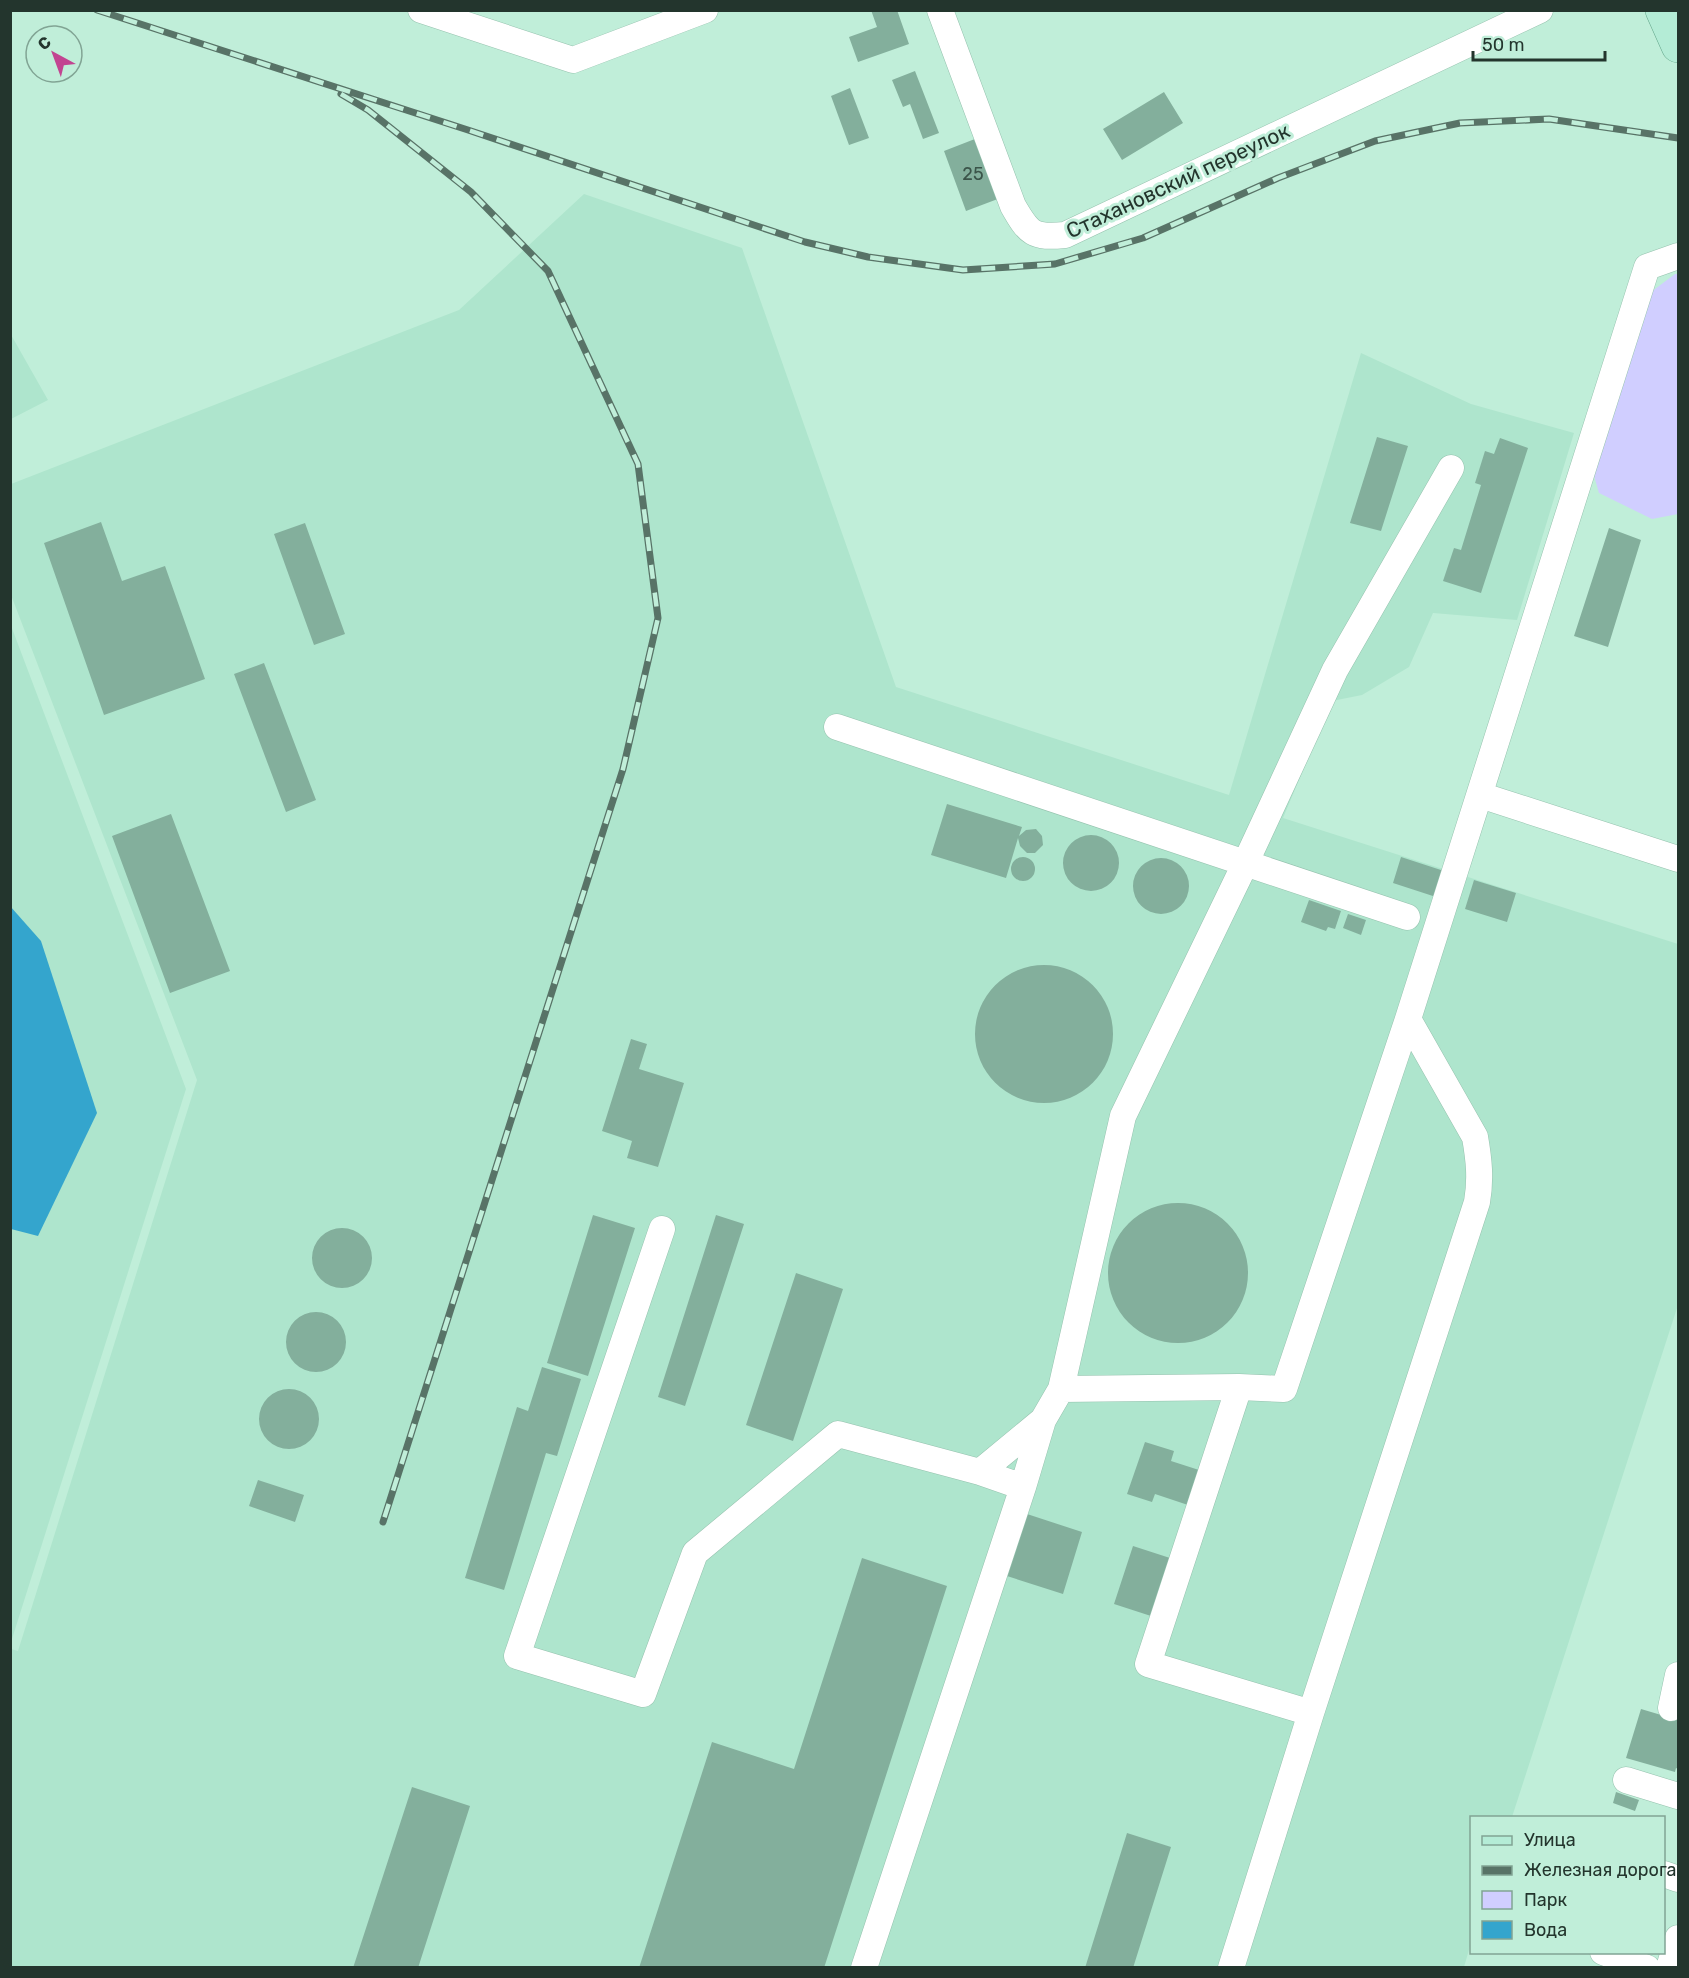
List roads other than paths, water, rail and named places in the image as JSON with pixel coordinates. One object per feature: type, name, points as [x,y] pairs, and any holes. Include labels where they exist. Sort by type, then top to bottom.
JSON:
[{"type":"main road","points":[[1662,10],[1678,46]]},
{"type":"street","points":[[421,10],[573,60],[705,10]]},
{"type":"street","name":"Стахановский переулок","points":[[940,10],[1013,206],[1025,226],[1042,237],[1065,235],[1540,10]]},
{"type":"street","points":[[1060,1389],[1239,1387],[1284,1389],[1408,1019],[1647,267],[1678,256]]},
{"type":"street","points":[[864,1968],[1043,1420],[1060,1389],[1123,1116],[1245,864],[1335,670],[1451,468]]},
{"type":"street","points":[[837,727],[1407,917]]},
{"type":"street","points":[[1480,795],[1678,859]]},
{"type":"street","points":[[1231,1968],[1473,1214],[1480,1182],[1475,1137],[1408,1019]]},
{"type":"street","points":[[662,1229],[517,1656],[643,1694],[695,1553],[838,1434],[980,1472],[1023,1487]]},
{"type":"street","points":[[1239,1387],[1148,1664],[1311,1713]]},
{"type":"street","points":[[980,1472],[1043,1420]]},
{"type":"street","points":[[1669,1707],[1678,1675]]},
{"type":"street","points":[[1626,1780],[1678,1796]]},
{"type":"street","points":[[1669,1968],[1678,1938]]},
{"type":"street","points":[[1606,1954],[1647,1968]]},
{"type":"water","points":[[10,906],[41,941],[97,1113],[38,1236],[11,1229]]},
{"type":"railway","points":[[97,10],[805,242],[868,257],[963,270],[1055,264],[1143,238],[1278,178],[1375,141],[1460,123],[1549,119],[1678,138]]},
{"type":"railway","points":[[341,94],[368,110],[471,192],[548,271],[638,464],[658,618],[623,769],[383,1522]]}]
